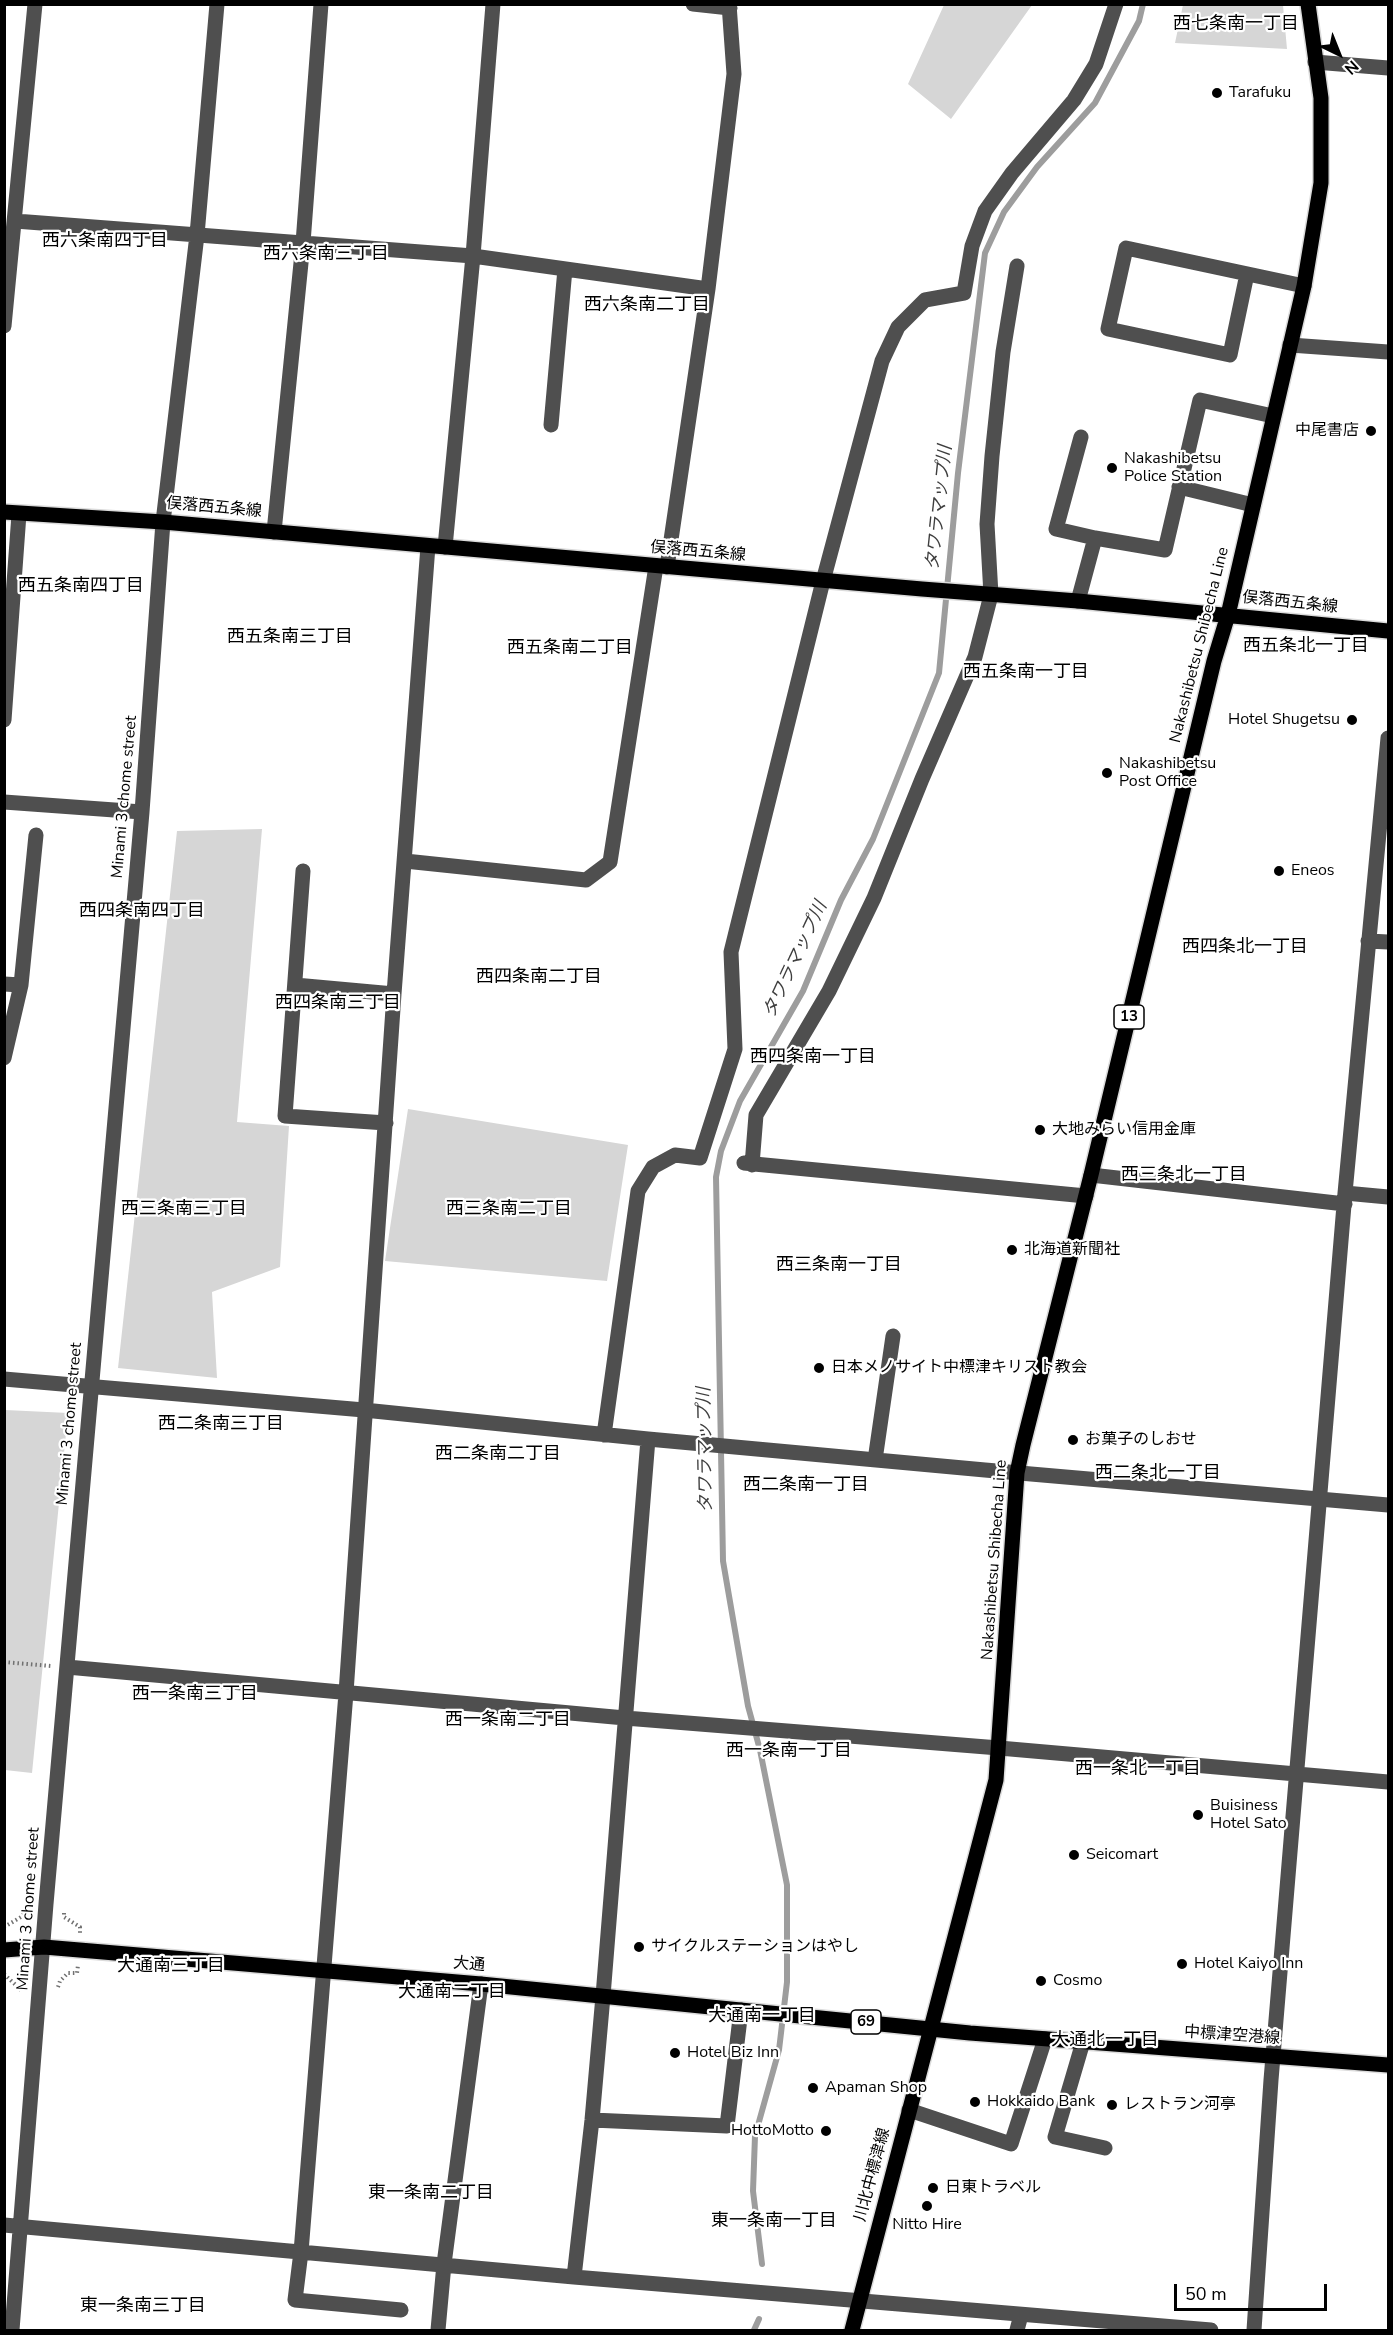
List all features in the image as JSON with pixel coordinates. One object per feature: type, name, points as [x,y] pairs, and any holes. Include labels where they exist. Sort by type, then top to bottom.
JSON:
[{"type":"main road","name":"Nakashibetsu Shibecha Line","points":[[929,2029],[996,1780],[1017,1473],[1086,1196],[1211,672],[1228,615],[1304,286],[1321,183],[1321,98],[1308,4]]},
{"type":"main road","name":"俣落西五条線","points":[[12,513],[163,522],[823,581],[1078,601],[1389,631]]},
{"type":"main road","name":"大通","points":[[4,1950],[44,1947],[481,1984],[929,2029]]},
{"type":"main road","name":"中標津空港線","points":[[929,2029],[1389,2065]]},
{"type":"main road","name":"川北中標津線","points":[[852,2331],[929,2029]]},
{"type":"street","points":[[4,326],[36,4]]},
{"type":"street","name":"Minami 3 chome street","points":[[12,2331],[67,1667],[142,812],[163,522],[197,235],[218,4]]},
{"type":"street","points":[[274,532],[303,243],[321,4]]},
{"type":"street","points":[[445,547],[493,4]]},
{"type":"street","points":[[405,861],[586,880],[610,862],[708,289],[734,74],[730,6],[693,4]]},
{"type":"street","points":[[604,1435],[638,1191],[653,1167],[675,1155],[700,1158],[735,1049],[731,952],[823,581],[882,361],[898,327],[925,300],[964,293],[972,246],[985,211],[1012,173],[1074,100],[1096,64],[1116,4]]},
{"type":"street","points":[[1315,62],[1389,68]]},
{"type":"street","points":[[15,221],[472,256],[708,289]]},
{"type":"street","points":[[1247,274],[1230,355],[1108,329],[1126,248],[1304,286]]},
{"type":"street","points":[[1017,266],[1004,351],[992,456],[987,524],[991,595],[975,657],[874,898],[829,991],[756,1115],[748,1164],[1086,1196]]},
{"type":"street","points":[[551,425],[565,269]]},
{"type":"street","points":[[1290,345],[1389,352]]},
{"type":"street","points":[[1081,437],[1056,529],[1095,538],[1165,549],[1200,400],[1273,416]]},
{"type":"street","points":[[1179,488],[1253,505]]},
{"type":"street","points":[[4,720],[12,513]]},
{"type":"street","points":[[1078,601],[1095,538]]},
{"type":"street","points":[[401,2310],[295,2300],[301,2252],[346,1693],[364,1410],[428,546]]},
{"type":"street","points":[[1254,2331],[1274,2057],[1345,1199],[1389,738]]},
{"type":"street","points":[[4,802],[142,812]]},
{"type":"street","points":[[4,1058],[21,985],[36,835]]},
{"type":"street","points":[[303,872],[285,1116],[386,1123]]},
{"type":"street","points":[[1368,940],[1389,942]]},
{"type":"street","points":[[4,984],[21,985]]},
{"type":"street","points":[[295,985],[394,994]]},
{"type":"street","points":[[1091,1175],[1345,1199],[1389,1197]]},
{"type":"street","points":[[875,1460],[893,1336]]},
{"type":"street","points":[[4,1379],[364,1410],[740,1448],[1389,1504]]},
{"type":"street","points":[[574,2277],[603,1996],[648,1439]]},
{"type":"street","points":[[67,1667],[625,1719],[999,1748],[1389,1782]]},
{"type":"street","points":[[438,2331],[444,2264],[481,1984]]},
{"type":"street","points":[[592,2120],[727,2126],[741,2010]]},
{"type":"street","points":[[909,2110],[1011,2144],[1045,2039]]},
{"type":"street","points":[[1083,2042],[1055,2137],[1105,2148]]},
{"type":"street","points":[[4,2225],[574,2277],[1211,2331]]},
{"type":"street","points":[[1017,2331],[1021,2314]]},
{"type":"path","points":[[4,1662],[51,1666]]},
{"type":"path","points":[[4,1927],[21,1917],[29,1904]]},
{"type":"shaded area","points":[[944,5],[1032,5],[951,119],[908,84]]},
{"type":"shaded area","points":[[1183,5],[1283,5],[1287,49],[1175,43]]},
{"type":"shaded area","points":[[262,829],[237,1122],[289,1126],[280,1267],[212,1292],[217,1378],[118,1368],[177,831]]},
{"type":"shaded area","points":[[408,1109],[628,1145],[607,1281],[385,1261]]},
{"type":"shaded area","points":[[5,1410],[68,1413],[32,1773],[5,1770]]},
{"type":"waterway","name":"タワラマップ川","points":[[762,2264],[753,2191],[755,2136],[779,2050],[787,1982],[787,1885],[760,1750],[748,1706],[723,1561],[716,1177],[721,1151],[740,1101],[803,991],[841,900],[873,839],[939,673],[958,473],[985,253],[1004,212],[1037,167],[1095,103],[1139,21],[1143,4]]},
{"type":"waterway","name":"タワラマップ川","points":[[754,2330],[759,2319]]},
{"type":"place","name":"Tarafuku","points":[[1217,93]]},
{"type":"place","name":"中尾書店","points":[[1371,431]]},
{"type":"place","name":"Nakashibetsu Police Station","points":[[1112,468]]},
{"type":"place","name":"Hotel Shugetsu","points":[[1352,720]]},
{"type":"place","name":"Nakashibetsu Post Office","points":[[1107,773]]},
{"type":"place","name":"Eneos","points":[[1279,871]]},
{"type":"place","name":"大地みらい信用金庫","points":[[1040,1130]]},
{"type":"place","name":"北海道新聞社","points":[[1012,1250]]},
{"type":"place","name":"日本メノサイト中標津キリスト教会","points":[[819,1368]]},
{"type":"place","name":"お菓子のしおせ","points":[[1073,1440]]},
{"type":"place","name":"Buisiness Hotel Sato","points":[[1198,1815]]},
{"type":"place","name":"Seicomart","points":[[1074,1855]]},
{"type":"place","name":"サイクルステーションはやし","points":[[639,1947]]},
{"type":"place","name":"Hotel Kaiyo Inn","points":[[1182,1964]]},
{"type":"place","name":"Cosmo","points":[[1041,1981]]},
{"type":"place","name":"Hotel Biz Inn","points":[[675,2053]]},
{"type":"place","name":"Apaman Shop","points":[[813,2088]]},
{"type":"place","name":"Hokkaido Bank","points":[[975,2102]]},
{"type":"place","name":"レストラン河亭","points":[[1112,2105]]},
{"type":"place","name":"HottoMotto","points":[[826,2131]]},
{"type":"place","name":"日東トラベル","points":[[933,2188]]},
{"type":"place","name":"Nitto Hire","points":[[927,2206]]},
{"type":"district","name":"西七条南一丁目","points":[[1236,25]]},
{"type":"district","name":"西六条南四丁目","points":[[105,242]]},
{"type":"district","name":"西六条南三丁目","points":[[326,255]]},
{"type":"district","name":"西六条南二丁目","points":[[647,306]]},
{"type":"district","name":"西五条南四丁目","points":[[81,587]]},
{"type":"district","name":"西五条南三丁目","points":[[290,638]]},
{"type":"district","name":"西五条北一丁目","points":[[1306,647]]},
{"type":"district","name":"西五条南二丁目","points":[[570,649]]},
{"type":"district","name":"西五条南一丁目","points":[[1026,673]]},
{"type":"district","name":"西四条南四丁目","points":[[142,912]]},
{"type":"district","name":"西四条北一丁目","points":[[1245,948]]},
{"type":"district","name":"西四条南二丁目","points":[[539,978]]},
{"type":"district","name":"西四条南三丁目","points":[[338,1004]]},
{"type":"district","name":"西四条南一丁目","points":[[813,1058]]},
{"type":"district","name":"西三条北一丁目","points":[[1184,1176]]},
{"type":"district","name":"西三条南三丁目","points":[[184,1210]]},
{"type":"district","name":"西三条南二丁目","points":[[509,1210]]},
{"type":"district","name":"西三条南一丁目","points":[[839,1266]]},
{"type":"district","name":"西二条南三丁目","points":[[221,1425]]},
{"type":"district","name":"西二条南二丁目","points":[[498,1455]]},
{"type":"district","name":"西二条北一丁目","points":[[1158,1474]]},
{"type":"district","name":"西二条南一丁目","points":[[806,1486]]},
{"type":"district","name":"西一条南三丁目","points":[[195,1695]]},
{"type":"district","name":"西一条南二丁目","points":[[508,1721]]},
{"type":"district","name":"西一条南一丁目","points":[[789,1752]]},
{"type":"district","name":"西一条北一丁目","points":[[1138,1770]]},
{"type":"district","name":"大通南三丁目","points":[[171,1967]]},
{"type":"district","name":"大通南二丁目","points":[[452,1993]]},
{"type":"district","name":"大通南一丁目","points":[[762,2017]]},
{"type":"district","name":"大通北一丁目","points":[[1105,2041]]},
{"type":"district","name":"東一条南二丁目","points":[[431,2194]]},
{"type":"district","name":"東一条南一丁目","points":[[774,2222]]},
{"type":"district","name":"東一条南三丁目","points":[[143,2307]]}]
